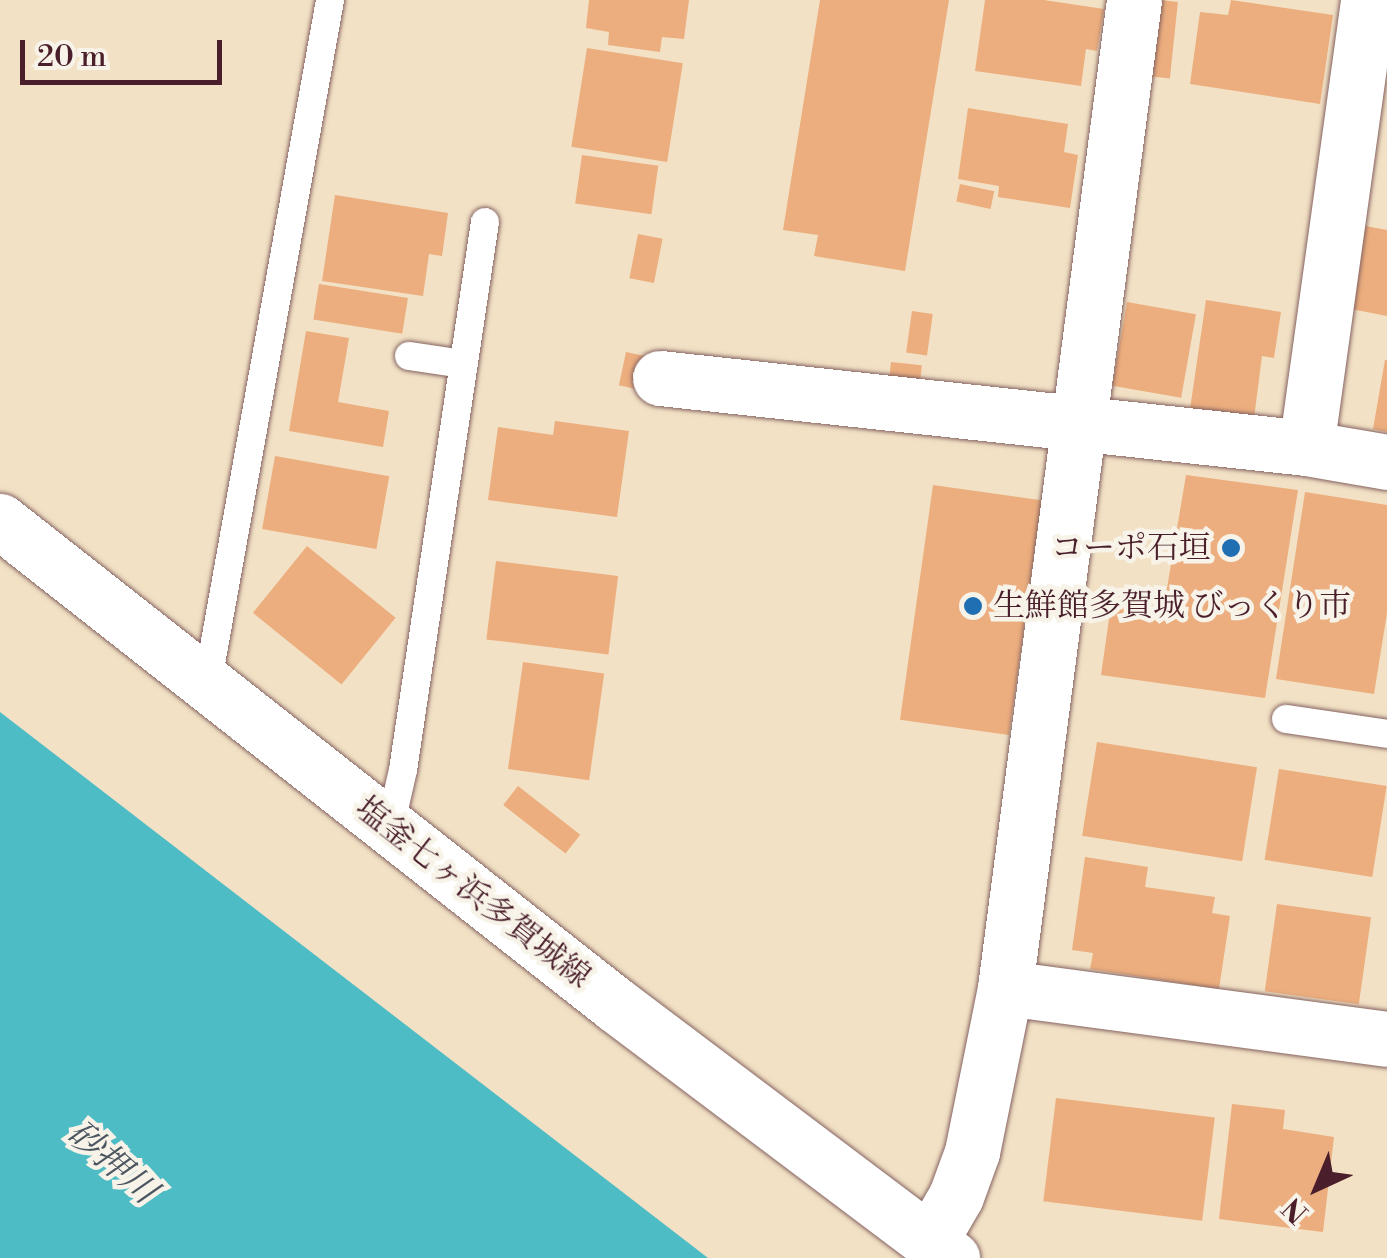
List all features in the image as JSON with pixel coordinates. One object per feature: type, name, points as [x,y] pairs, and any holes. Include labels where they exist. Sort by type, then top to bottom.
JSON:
[{"type":"street","points":[[941,1250],[972,1152],[1005,988],[1134,0]]},
{"type":"street","points":[[1306,448],[1368,0]]},
{"type":"street","points":[[660,378],[1306,448],[1387,462]]},
{"type":"street","name":"塩釜七ヶ浜多賀城線","points":[[0,521],[207,686],[941,1250]]},
{"type":"street","points":[[1005,988],[1387,1040]]},
{"type":"lane","points":[[207,686],[330,0]]},
{"type":"lane","points":[[390,827],[403,770],[485,222]]},
{"type":"lane","points":[[410,356],[463,364]]},
{"type":"lane","points":[[1286,718],[1387,734]]},
{"type":"water","name":"砂押川","points":[[0,712],[708,1258],[0,1258]]},
{"type":"building","points":[[589,0],[689,0],[684,39],[662,37],[660,52],[608,45],[609,32],[586,28]]},
{"type":"building","points":[[820,0],[949,0],[905,271],[814,256],[818,235],[783,230]]},
{"type":"building","points":[[985,0],[1044,0],[1104,9],[1097,51],[1086,49],[1081,86],[975,71]]},
{"type":"building","points":[[1160,0],[1178,2],[1170,78],[1152,77]]},
{"type":"building","points":[[1231,0],[1333,15],[1320,104],[1190,84],[1200,12],[1228,15]]},
{"type":"building","points":[[587,48],[683,63],[667,162],[571,147]]},
{"type":"building","points":[[968,108],[1068,124],[1064,152],[1078,155],[1070,208],[998,197],[999,186],[958,179]]},
{"type":"building","points":[[582,155],[658,166],[651,214],[575,204]]},
{"type":"building","points":[[960,184],[994,191],[990,209],[956,202]]},
{"type":"building","points":[[335,195],[448,213],[442,256],[429,254],[423,296],[322,281]]},
{"type":"building","points":[[1360,225],[1387,230],[1387,316],[1346,308]]},
{"type":"building","points":[[638,234],[663,239],[654,283],[629,278]]},
{"type":"building","points":[[319,284],[408,298],[402,334],[313,320]]},
{"type":"building","points":[[1206,300],[1281,312],[1274,358],[1262,356],[1254,418],[1190,409]]},
{"type":"building","points":[[1127,302],[1196,314],[1181,398],[1112,386]]},
{"type":"building","points":[[912,311],[933,314],[927,356],[906,353]]},
{"type":"building","points":[[306,331],[349,338],[338,402],[389,411],[383,447],[289,431]]},
{"type":"building","points":[[626,352],[645,356],[638,389],[619,385]]},
{"type":"building","points":[[1387,360],[1387,432],[1373,429]]},
{"type":"building","points":[[891,362],[922,365],[920,386],[889,383]]},
{"type":"building","points":[[555,421],[629,431],[617,517],[488,500],[498,427],[553,435]]},
{"type":"building","points":[[275,456],[389,476],[376,549],[262,529]]},
{"type":"building","name":"コーポ石垣","points":[[1186,475],[1298,490],[1265,698],[1101,675],[1111,605],[1163,612]]},
{"type":"building","points":[[933,485],[1042,500],[1009,735],[900,720]]},
{"type":"building","points":[[1305,492],[1387,505],[1387,613],[1374,694],[1276,679]]},
{"type":"building","points":[[307,546],[396,618],[341,685],[253,613]]},
{"type":"building","points":[[496,561],[618,576],[608,654],[486,639]]},
{"type":"building","points":[[523,662],[604,673],[589,780],[508,769]]},
{"type":"building","points":[[1097,742],[1257,767],[1242,861],[1082,836]]},
{"type":"building","points":[[1279,769],[1387,786],[1372,877],[1265,860]]},
{"type":"building","points":[[518,786],[580,835],[565,854],[503,805]]},
{"type":"building","points":[[1085,857],[1148,867],[1145,887],[1215,897],[1212,913],[1230,916],[1219,989],[1090,969],[1093,953],[1072,950]]},
{"type":"building","points":[[1277,904],[1371,917],[1359,1004],[1265,991]]},
{"type":"building","points":[[1056,1098],[1215,1117],[1202,1221],[1043,1201]]},
{"type":"building","points":[[1232,1104],[1285,1110],[1283,1129],[1334,1137],[1323,1232],[1219,1219]]},
{"type":"place","name":"コーポ石垣","points":[[1231,548]]},
{"type":"place","name":"生鮮館多賀城 びっくり市","points":[[973,606]]}]
